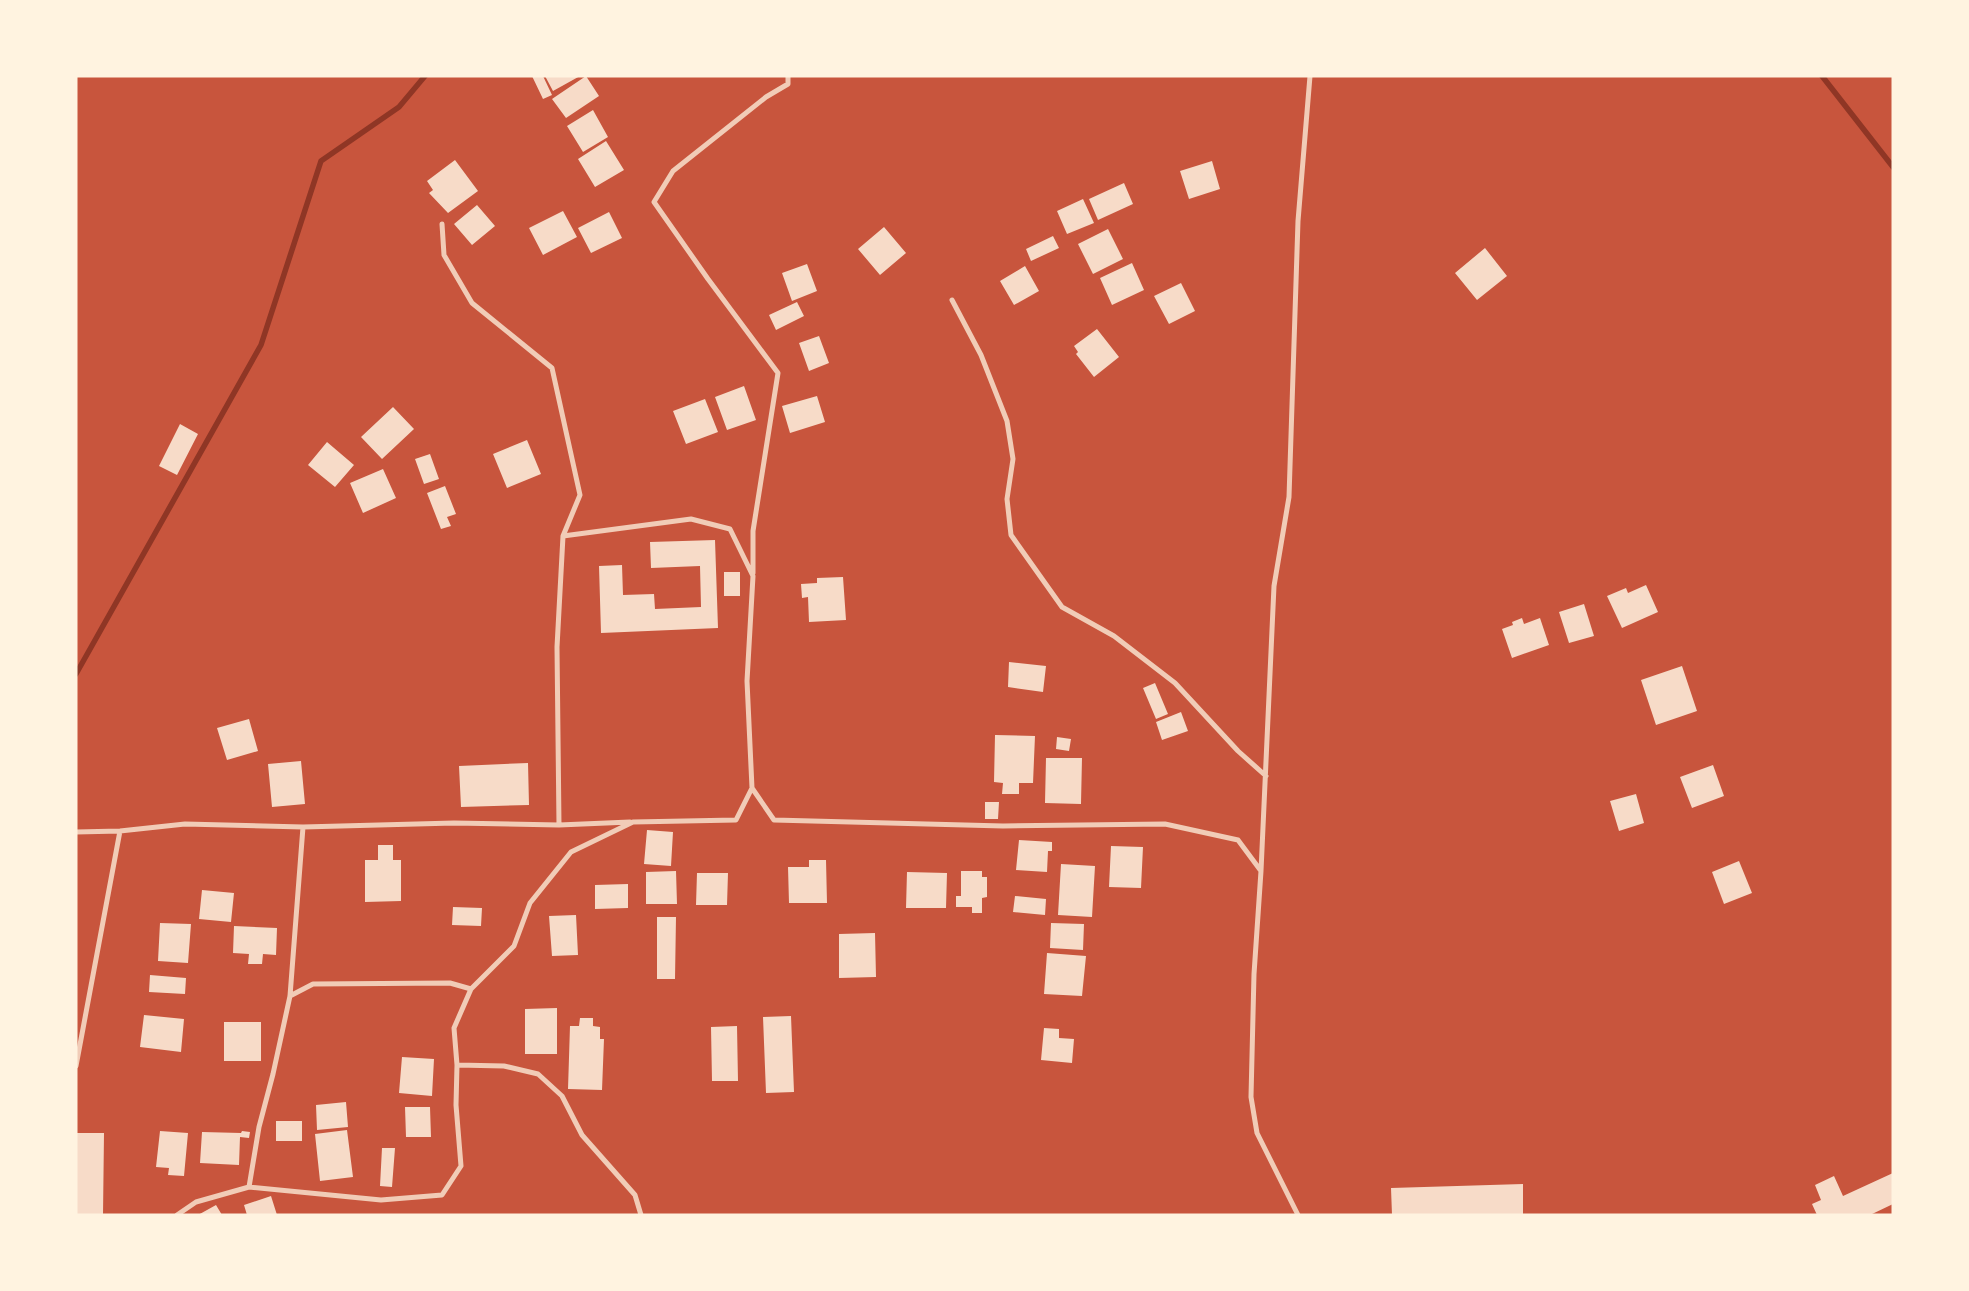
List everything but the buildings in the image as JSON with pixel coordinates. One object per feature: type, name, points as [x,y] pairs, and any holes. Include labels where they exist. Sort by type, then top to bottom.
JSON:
[{"type":"street","points":[[76,832],[120,831],[185,824],[303,827],[454,823],[559,825],[736,820],[752,788],[747,681],[753,576],[753,532],[778,373],[654,202],[673,171],[766,97],[788,84],[788,76]]},
{"type":"street","points":[[1298,1215],[1257,1133],[1251,1098],[1254,974],[1266,776],[1274,586],[1289,497],[1298,221],[1310,76]]},
{"type":"street","points":[[442,224],[444,255],[472,303],[552,368],[580,495],[563,536],[557,647],[559,825]]},
{"type":"street","points":[[952,300],[981,355],[1007,421],[1013,459],[1007,499],[1011,535],[1062,607],[1114,636],[1174,683],[1238,751],[1266,776]]},
{"type":"street","points":[[563,536],[691,519],[730,529],[753,576]]},
{"type":"street","points":[[752,788],[774,820],[1003,826],[1165,824],[1238,840],[1261,871]]},
{"type":"street","points":[[177,1215],[196,1202],[249,1187],[381,1200],[442,1195],[461,1166],[456,1105],[457,1065],[454,1028],[471,989],[514,946],[530,903],[571,852],[634,822]]},
{"type":"street","points":[[249,1187],[259,1127],[290,996],[303,827]]},
{"type":"street","points":[[76,1066],[120,831]]},
{"type":"street","points":[[290,996],[313,984],[450,983],[471,989]]},
{"type":"street","points":[[457,1065],[504,1066],[538,1074],[562,1096],[582,1135],[635,1195],[640,1215]]},
{"type":"waterway","points":[[76,674],[261,345],[321,161],[399,107],[425,76]]},
{"type":"waterway","points":[[1822,76],[1893,167]]}]
